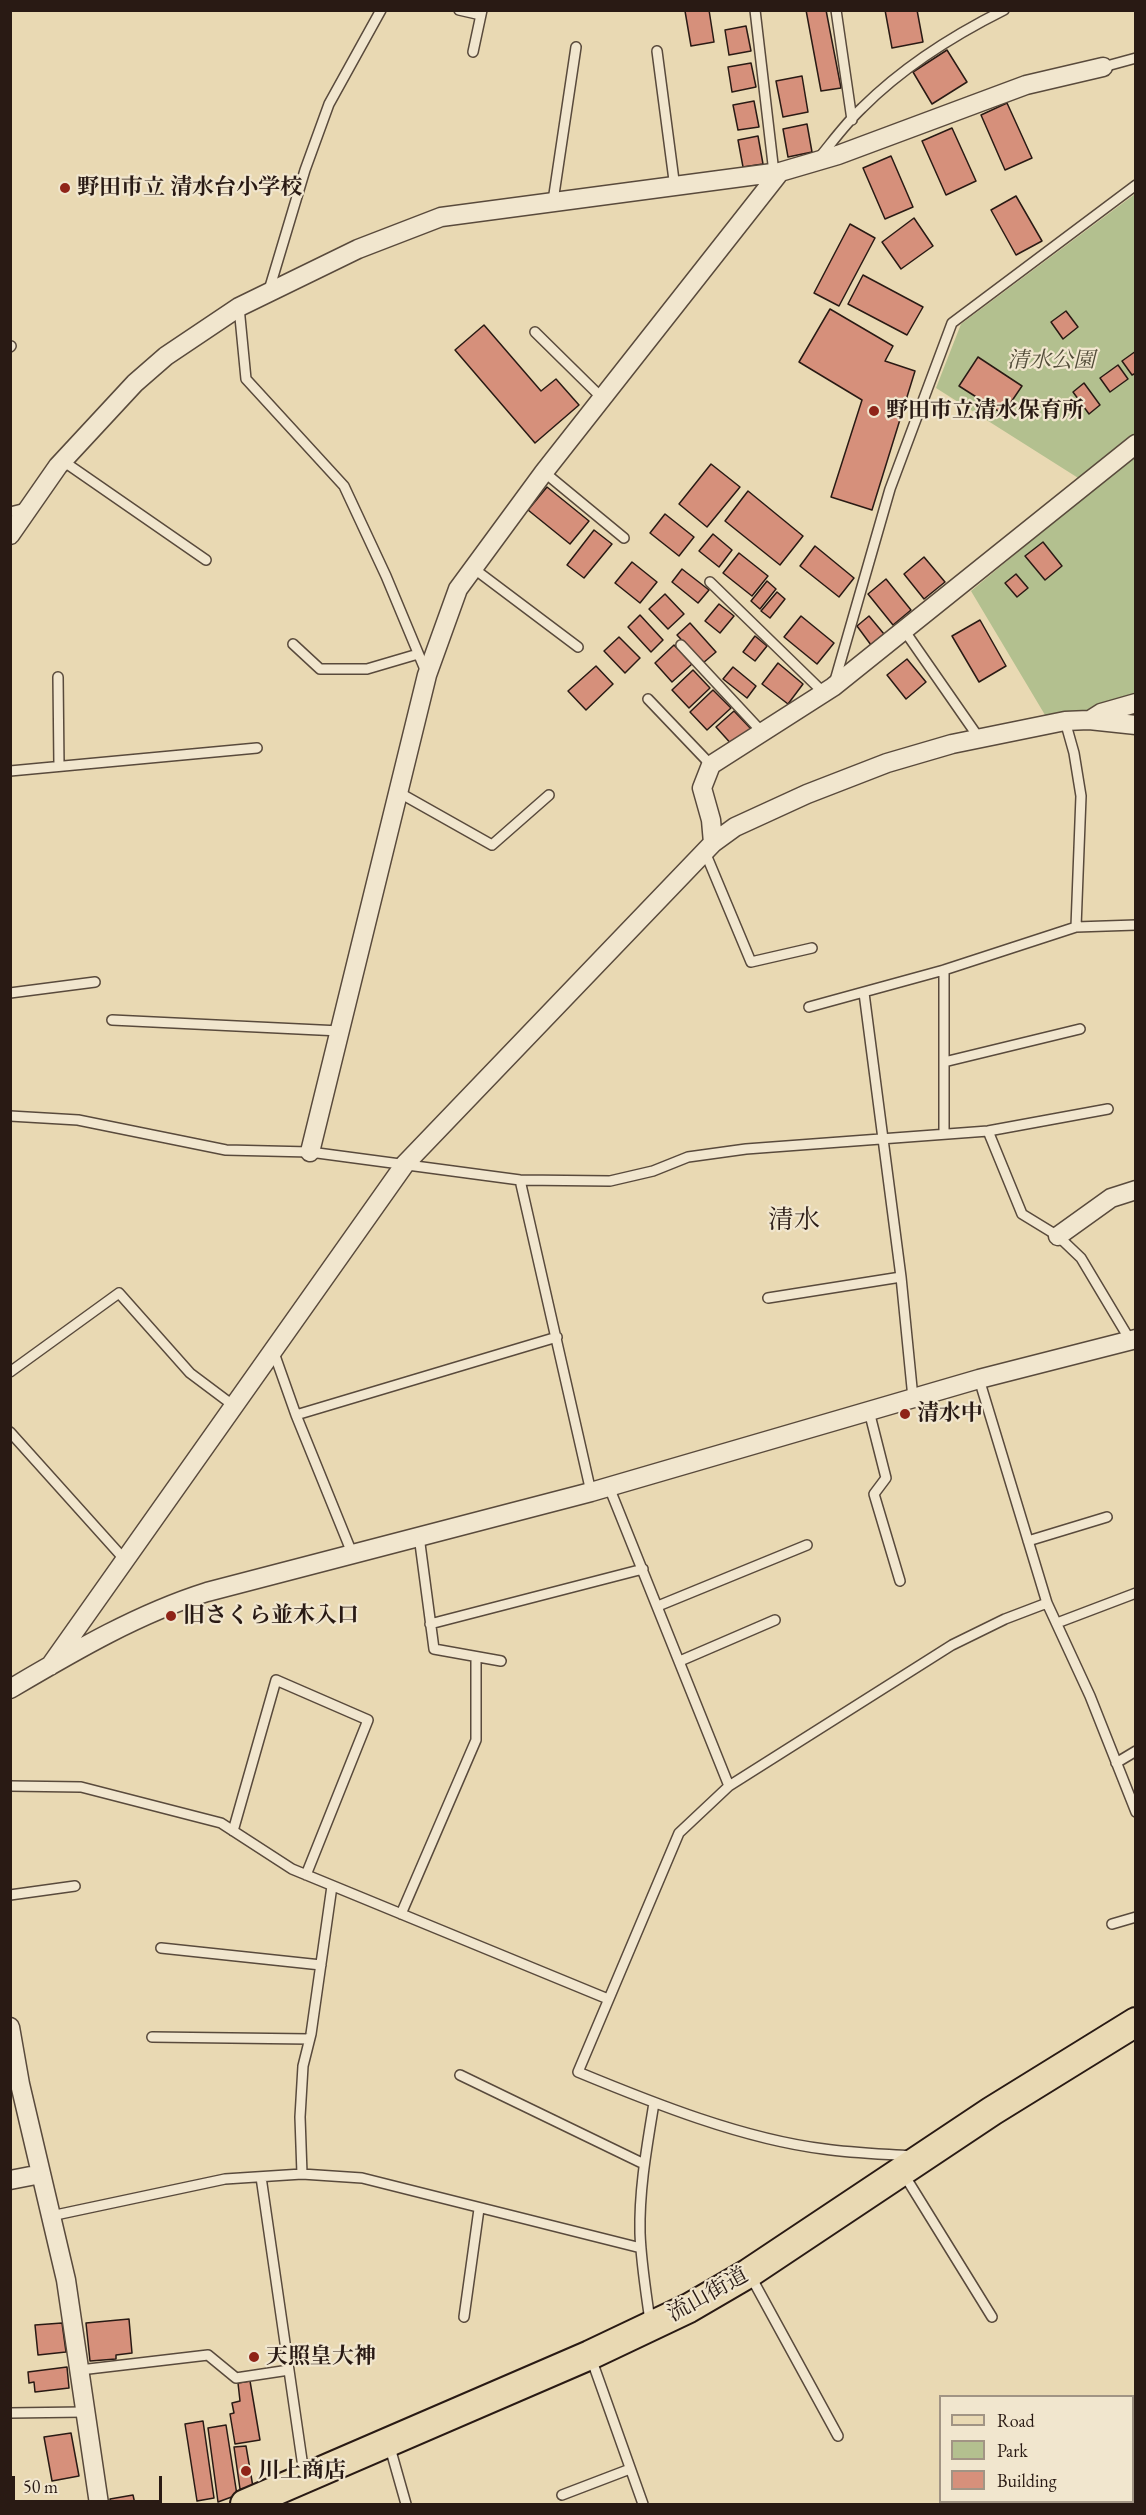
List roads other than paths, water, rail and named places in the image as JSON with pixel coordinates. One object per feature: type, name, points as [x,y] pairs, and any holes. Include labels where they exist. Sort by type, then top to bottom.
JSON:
[{"type":"main road","name":"流山街道","points":[[245,2505],[590,2355],[689,2308],[749,2273],[1002,2104],[1136,2022]]},
{"type":"street","points":[[10,535],[63,460],[135,382],[166,356],[239,307],[358,249],[441,217],[777,173],[816,162],[1026,85],[1103,67]]},
{"type":"street","points":[[310,1152],[427,675],[458,588],[544,472],[777,173]]},
{"type":"street","points":[[709,847],[711,820],[702,788],[711,765],[828,690],[1136,444]]},
{"type":"street","points":[[1089,720],[1101,713],[1136,704]]},
{"type":"street","points":[[50,1666],[405,1164],[709,847],[735,827],[827,786],[887,763],[979,738],[1065,721],[1089,720],[1136,725]]},
{"type":"street","points":[[1058,1236],[1111,1198],[1136,1190]]},
{"type":"street","points":[[10,1689],[171,1603],[352,1553],[600,1490],[979,1379],[1133,1340]]},
{"type":"street","points":[[10,2027],[15,2085],[41,2174],[66,2280],[99,2505]]},
{"type":"street","points":[[10,2180],[41,2174]]},
{"type":"lane","points":[[269,292],[305,170],[329,104],[381,10]]},
{"type":"lane","points":[[459,10],[482,13],[473,52]]},
{"type":"lane","points":[[755,10],[777,173]]},
{"type":"lane","points":[[836,10],[852,120]]},
{"type":"lane","points":[[816,162],[861,108],[909,67],[966,30],[1004,10]]},
{"type":"lane","points":[[553,201],[576,46]]},
{"type":"lane","points":[[657,51],[675,188]]},
{"type":"lane","points":[[1103,67],[1136,58]]},
{"type":"lane","points":[[710,582],[828,690],[890,489],[952,323],[1136,185]]},
{"type":"lane","points":[[239,307],[246,379],[344,486],[427,675]]},
{"type":"lane","points":[[535,332],[602,398]]},
{"type":"lane","points":[[63,460],[206,560]]},
{"type":"lane","points":[[544,472],[624,538]]},
{"type":"lane","points":[[10,512],[29,507]]},
{"type":"lane","points":[[473,568],[578,647]]},
{"type":"lane","points":[[904,630],[979,738]]},
{"type":"lane","points":[[293,644],[320,669],[367,669],[418,654]]},
{"type":"lane","points":[[681,645],[764,733]]},
{"type":"lane","points":[[58,677],[59,766]]},
{"type":"lane","points":[[648,699],[711,765]]},
{"type":"lane","points":[[1065,721],[1074,753],[1081,796],[1076,927]]},
{"type":"lane","points":[[10,771],[256,748]]},
{"type":"lane","points":[[398,792],[492,845],[549,795]]},
{"type":"lane","points":[[709,847],[751,962],[812,948]]},
{"type":"lane","points":[[809,1007],[944,970],[1076,927],[1136,924]]},
{"type":"lane","points":[[944,970],[944,1133]]},
{"type":"lane","points":[[10,993],[95,982]]},
{"type":"lane","points":[[864,993],[901,1277],[913,1398]]},
{"type":"lane","points":[[112,1020],[340,1031]]},
{"type":"lane","points":[[944,1062],[1080,1029]]},
{"type":"lane","points":[[10,1116],[78,1120],[226,1150],[310,1152],[520,1180],[610,1181],[653,1171],[688,1157],[746,1149],[988,1131],[1108,1109]]},
{"type":"lane","points":[[988,1131],[1022,1214],[1058,1236],[1081,1258],[1133,1340]]},
{"type":"lane","points":[[520,1180],[557,1337],[600,1490],[643,1569],[729,1786]]},
{"type":"lane","points":[[768,1298],[901,1277]]},
{"type":"lane","points":[[10,1372],[119,1293],[190,1374],[234,1406]]},
{"type":"lane","points":[[296,1415],[557,1337]]},
{"type":"lane","points":[[273,1350],[296,1415],[352,1553]]},
{"type":"lane","points":[[979,1379],[1047,1603],[1090,1696],[1136,1812]]},
{"type":"lane","points":[[869,1411],[886,1478],[874,1494],[900,1581]]},
{"type":"lane","points":[[10,1432],[125,1560]]},
{"type":"lane","points":[[1028,1541],[1107,1517]]},
{"type":"lane","points":[[418,1536],[434,1650],[501,1661]]},
{"type":"lane","points":[[658,1606],[807,1545]]},
{"type":"lane","points":[[430,1624],[643,1569]]},
{"type":"lane","points":[[1057,1623],[1136,1593]]},
{"type":"lane","points":[[992,2317],[913,2164],[772,2139],[654,2103],[578,2072],[679,1833],[729,1786],[952,1645],[1005,1619],[1047,1603]]},
{"type":"lane","points":[[680,1661],[775,1620]]},
{"type":"lane","points":[[401,1914],[476,1740],[476,1657]]},
{"type":"lane","points":[[233,1831],[276,1680],[368,1720],[306,1875]]},
{"type":"lane","points":[[1116,1763],[1136,1752]]},
{"type":"lane","points":[[10,1786],[81,1786],[221,1823],[292,1869],[608,1999]]},
{"type":"lane","points":[[10,1895],[75,1886]]},
{"type":"lane","points":[[302,2174],[303,2066],[332,1886]]},
{"type":"lane","points":[[1112,1924],[1136,1917]]},
{"type":"lane","points":[[161,1948],[321,1965]]},
{"type":"lane","points":[[152,2037],[309,2039]]},
{"type":"lane","points":[[460,2075],[644,2164]]},
{"type":"lane","points":[[651,2326],[641,2248],[640,2216],[644,2164],[654,2103]]},
{"type":"lane","points":[[51,2216],[225,2179],[302,2174],[362,2178],[641,2248]]},
{"type":"lane","points":[[261,2177],[304,2479]]},
{"type":"lane","points":[[464,2317],[479,2209]]},
{"type":"lane","points":[[749,2273],[838,2436]]},
{"type":"lane","points":[[80,2370],[208,2355],[236,2378],[289,2370]]},
{"type":"lane","points":[[590,2355],[643,2505]]},
{"type":"lane","points":[[10,2413],[84,2412]]},
{"type":"lane","points":[[388,2442],[406,2505]]},
{"type":"lane","points":[[562,2495],[630,2469]]},
{"type":"place","name":"野田市立 清水台小学校","points":[[65,188]]},
{"type":"place","name":"野田市立清水保育所","points":[[874,411]]},
{"type":"place","name":"清水中","points":[[905,1414]]},
{"type":"place","name":"旧さくら並木入口","points":[[171,1616]]},
{"type":"place","name":"天照皇大神","points":[[254,2357]]},
{"type":"place","name":"川上商店","points":[[246,2471]]},
{"type":"district","name":"清水","points":[[794,1221]]},
{"type":"park label","name":"清水公園","points":[[1051,361]]}]
